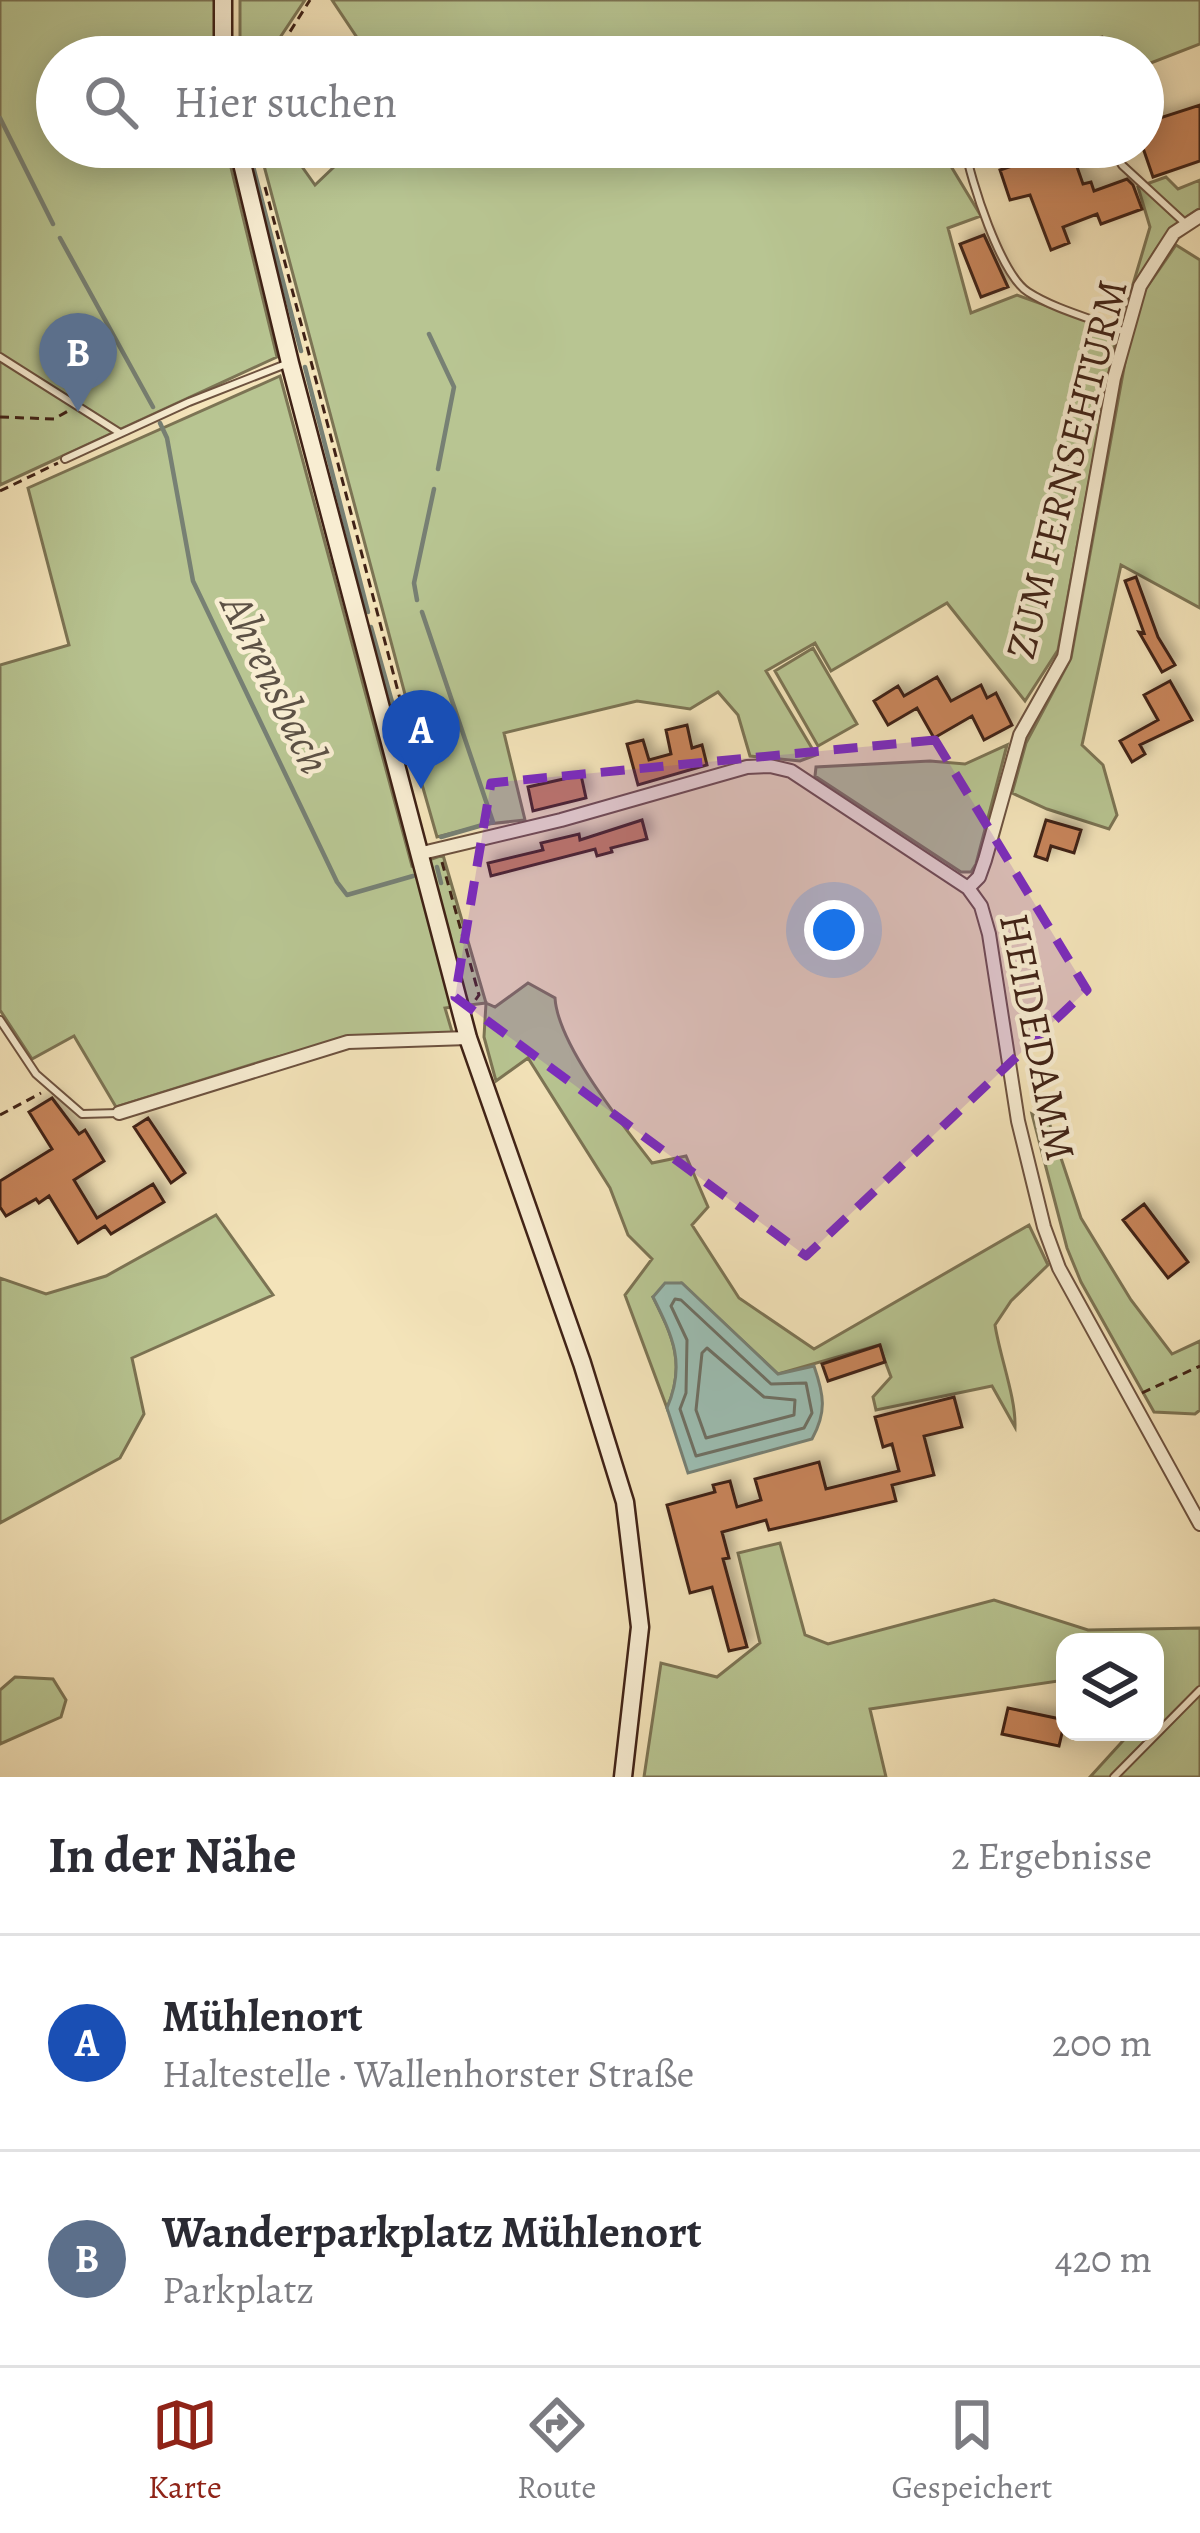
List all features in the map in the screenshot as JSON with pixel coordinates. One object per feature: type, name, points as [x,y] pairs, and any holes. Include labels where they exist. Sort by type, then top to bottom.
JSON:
[{"type":"main road","points":[[223,0],[223,36]]},
{"type":"main road","points":[[243,168],[290,363],[428,851],[468,1038],[582,1363],[625,1502],[640,1627],[623,1777]]},
{"type":"street","name":"ZUM FERNSEHTURM","points":[[968,887],[979,877],[985,860],[1020,735],[1064,657],[1125,332],[1154,260],[1174,232],[1200,216]]},
{"type":"street","name":"HEIDEDAMM","points":[[428,851],[561,820],[747,767],[770,766],[802,778],[968,887],[981,906],[989,934],[1018,1121],[1044,1227],[1059,1268],[1200,1524]]},
{"type":"street","points":[[119,1113],[348,1042],[468,1038]]},
{"type":"lane","points":[[968,168],[1012,276],[1027,292],[1125,332]]},
{"type":"lane","points":[[1125,168],[1186,224]]},
{"type":"lane","points":[[0,357],[119,433]]},
{"type":"lane","points":[[65,459],[290,363]]},
{"type":"lane","points":[[0,1020],[48,1087],[82,1114],[119,1113]]},
{"type":"lane","points":[[1114,1777],[1200,1690]]},
{"type":"path","points":[[287,36],[310,0]]},
{"type":"path","points":[[266,189],[404,714],[410,753]]},
{"type":"path","points":[[0,417],[54,419],[65,415],[74,402]]},
{"type":"path","points":[[0,491],[65,459]]},
{"type":"path","points":[[0,1115],[48,1087]]},
{"type":"path","points":[[1131,1398],[1200,1366]]},
{"type":"highlighted area","points":[[935,740],[1087,990],[806,1256],[455,997],[491,783]]},
{"type":"green space","points":[[0,0],[217,0],[216,36],[36,36],[36,168],[231,168],[277,357],[0,485]]},
{"type":"green space","points":[[240,0],[305,0],[281,36],[240,36]]},
{"type":"green space","points":[[332,0],[1200,0],[1200,44],[1164,58],[1164,36],[356,36]]},
{"type":"green space","points":[[265,168],[303,168],[315,185],[333,168],[952,168],[981,216],[948,228],[971,313],[1017,295],[1117,331],[1058,650],[1025,701],[947,603],[831,671],[815,643],[766,671],[816,755],[800,761],[750,756],[738,715],[718,692],[690,709],[637,701],[504,733],[525,820],[437,837],[419,774],[410,713]]},
{"type":"green space","points":[[1166,177],[1178,189],[1200,180],[1200,208],[1161,242],[1123,318],[1150,227],[1138,187]]},
{"type":"green space","points":[[1176,245],[1200,260],[1200,608],[1121,565],[1082,745],[1103,765],[1117,815],[1109,829],[1012,793],[1026,743],[1071,658],[1130,335],[1145,290]]},
{"type":"green space","points":[[280,376],[412,866],[443,855],[486,1003],[445,1008],[453,1035],[357,1037],[116,1107],[74,1036],[32,1059],[0,1010],[0,665],[69,645],[28,488]]},
{"type":"green space","points":[[813,648],[857,724],[818,746],[775,671]]},
{"type":"green space","points":[[1007,745],[971,872],[961,872],[815,776],[816,767],[930,761],[965,764]]},
{"type":"green space","points":[[528,983],[555,998],[579,1061],[652,1163],[686,1156],[708,1207],[692,1225],[739,1298],[814,1349],[1029,1225],[1048,1265],[1011,1301],[995,1325],[1015,1427],[992,1386],[876,1410],[873,1397],[891,1377],[879,1345],[778,1374],[681,1283],[653,1297],[675,1351],[676,1378],[667,1408],[625,1295],[652,1259],[628,1235],[610,1188],[528,1058],[496,1081],[484,1037],[486,1003],[495,1007]]},
{"type":"green space","points":[[1032,1114],[1049,1122],[1081,1218],[1131,1300],[1172,1354],[1200,1341],[1200,1410],[1195,1414],[1154,1412],[1081,1282],[1067,1248]]},
{"type":"green space","points":[[216,1215],[273,1295],[132,1358],[144,1414],[120,1458],[0,1523],[0,1278],[46,1294],[106,1276]]},
{"type":"green space","points":[[780,1543],[805,1635],[828,1644],[994,1600],[1088,1630],[1200,1628],[1200,1777],[1090,1777],[1123,1741],[1164,1741],[1164,1633],[1056,1633],[1056,1681],[870,1709],[886,1777],[644,1777],[661,1663],[717,1677],[760,1643],[738,1553]]},
{"type":"green space","points":[[15,1677],[53,1679],[66,1700],[61,1717],[0,1744],[0,1690]]},
{"type":"water","points":[[665,1283],[682,1283],[778,1374],[814,1366],[822,1403],[812,1439],[688,1473],[667,1408],[676,1378],[675,1351],[653,1297]]},
{"type":"building","points":[[1200,105],[1200,161],[1153,177],[1150,168],[1164,168],[1164,117]]},
{"type":"building","points":[[1077,168],[1083,184],[1091,182],[1094,191],[1127,179],[1142,209],[1101,224],[1097,214],[1063,227],[1069,243],[1051,250],[1030,195],[1010,200],[1000,170]]},
{"type":"building","points":[[984,235],[1008,287],[981,297],[960,244]]},
{"type":"building","points":[[1136,577],[1158,637],[1175,665],[1162,672],[1139,632],[1144,633],[1125,581]]},
{"type":"building","points":[[937,677],[951,701],[981,685],[987,698],[996,693],[1012,725],[984,740],[972,716],[934,738],[917,708],[888,725],[874,701],[898,686],[904,696]]},
{"type":"building","points":[[1170,681],[1192,720],[1140,745],[1145,754],[1132,762],[1120,741],[1158,720],[1144,695]]},
{"type":"building","points":[[687,725],[692,748],[702,745],[707,765],[638,785],[627,744],[643,740],[649,760],[671,754],[666,730]]},
{"type":"building","points":[[581,775],[586,798],[533,811],[528,787]]},
{"type":"building","points":[[642,820],[647,839],[611,848],[612,852],[597,856],[595,849],[491,876],[488,863],[543,850],[541,843],[579,834],[580,840]]},
{"type":"building","points":[[1046,820],[1081,830],[1074,853],[1051,846],[1047,860],[1035,856]]},
{"type":"building","points":[[52,1098],[79,1134],[85,1130],[104,1161],[74,1180],[97,1218],[153,1184],[164,1202],[111,1234],[105,1226],[78,1243],[49,1196],[6,1216],[0,1207],[0,1181],[52,1149],[29,1112]]},
{"type":"building","points":[[148,1118],[185,1173],[171,1183],[134,1127]]},
{"type":"building","points":[[1144,1204],[1188,1262],[1168,1278],[1123,1220]]},
{"type":"building","points":[[880,1345],[885,1362],[828,1381],[822,1364]]},
{"type":"building","points":[[954,1397],[962,1427],[924,1436],[934,1475],[892,1485],[896,1501],[769,1530],[766,1520],[722,1532],[729,1558],[723,1559],[747,1647],[729,1651],[712,1587],[690,1593],[667,1505],[715,1492],[713,1485],[730,1481],[737,1507],[761,1500],[755,1479],[819,1462],[826,1489],[899,1471],[892,1444],[883,1447],[875,1417]]},
{"type":"building","points":[[1008,1708],[1056,1718],[1056,1741],[1060,1741],[1059,1746],[1002,1734]]},
{"type":"waterway","name":"Ahrensbach","points":[[0,118],[53,224]]},
{"type":"waterway","points":[[253,168],[301,351]]},
{"type":"waterway","name":"Ahrensbach","points":[[60,238],[153,407]]},
{"type":"waterway","points":[[429,334],[454,387],[438,469]]},
{"type":"waterway","points":[[305,367],[368,612]]},
{"type":"waterway","name":"Ahrensbach","points":[[160,423],[167,438],[193,581],[337,882],[347,895],[413,876]]},
{"type":"waterway","points":[[417,600],[414,583],[434,489]]},
{"type":"waterway","points":[[422,612],[493,822],[441,837]]},
{"type":"waterway","points":[[371,627],[403,741]]},
{"type":"waterway","name":"Ahrensbach","points":[[437,867],[441,883]]},
{"type":"place","name":"Wanderparkplatz Mühlenort","points":[[78,412]]},
{"type":"place","name":"Mühlenort","points":[[421,789]]}]
